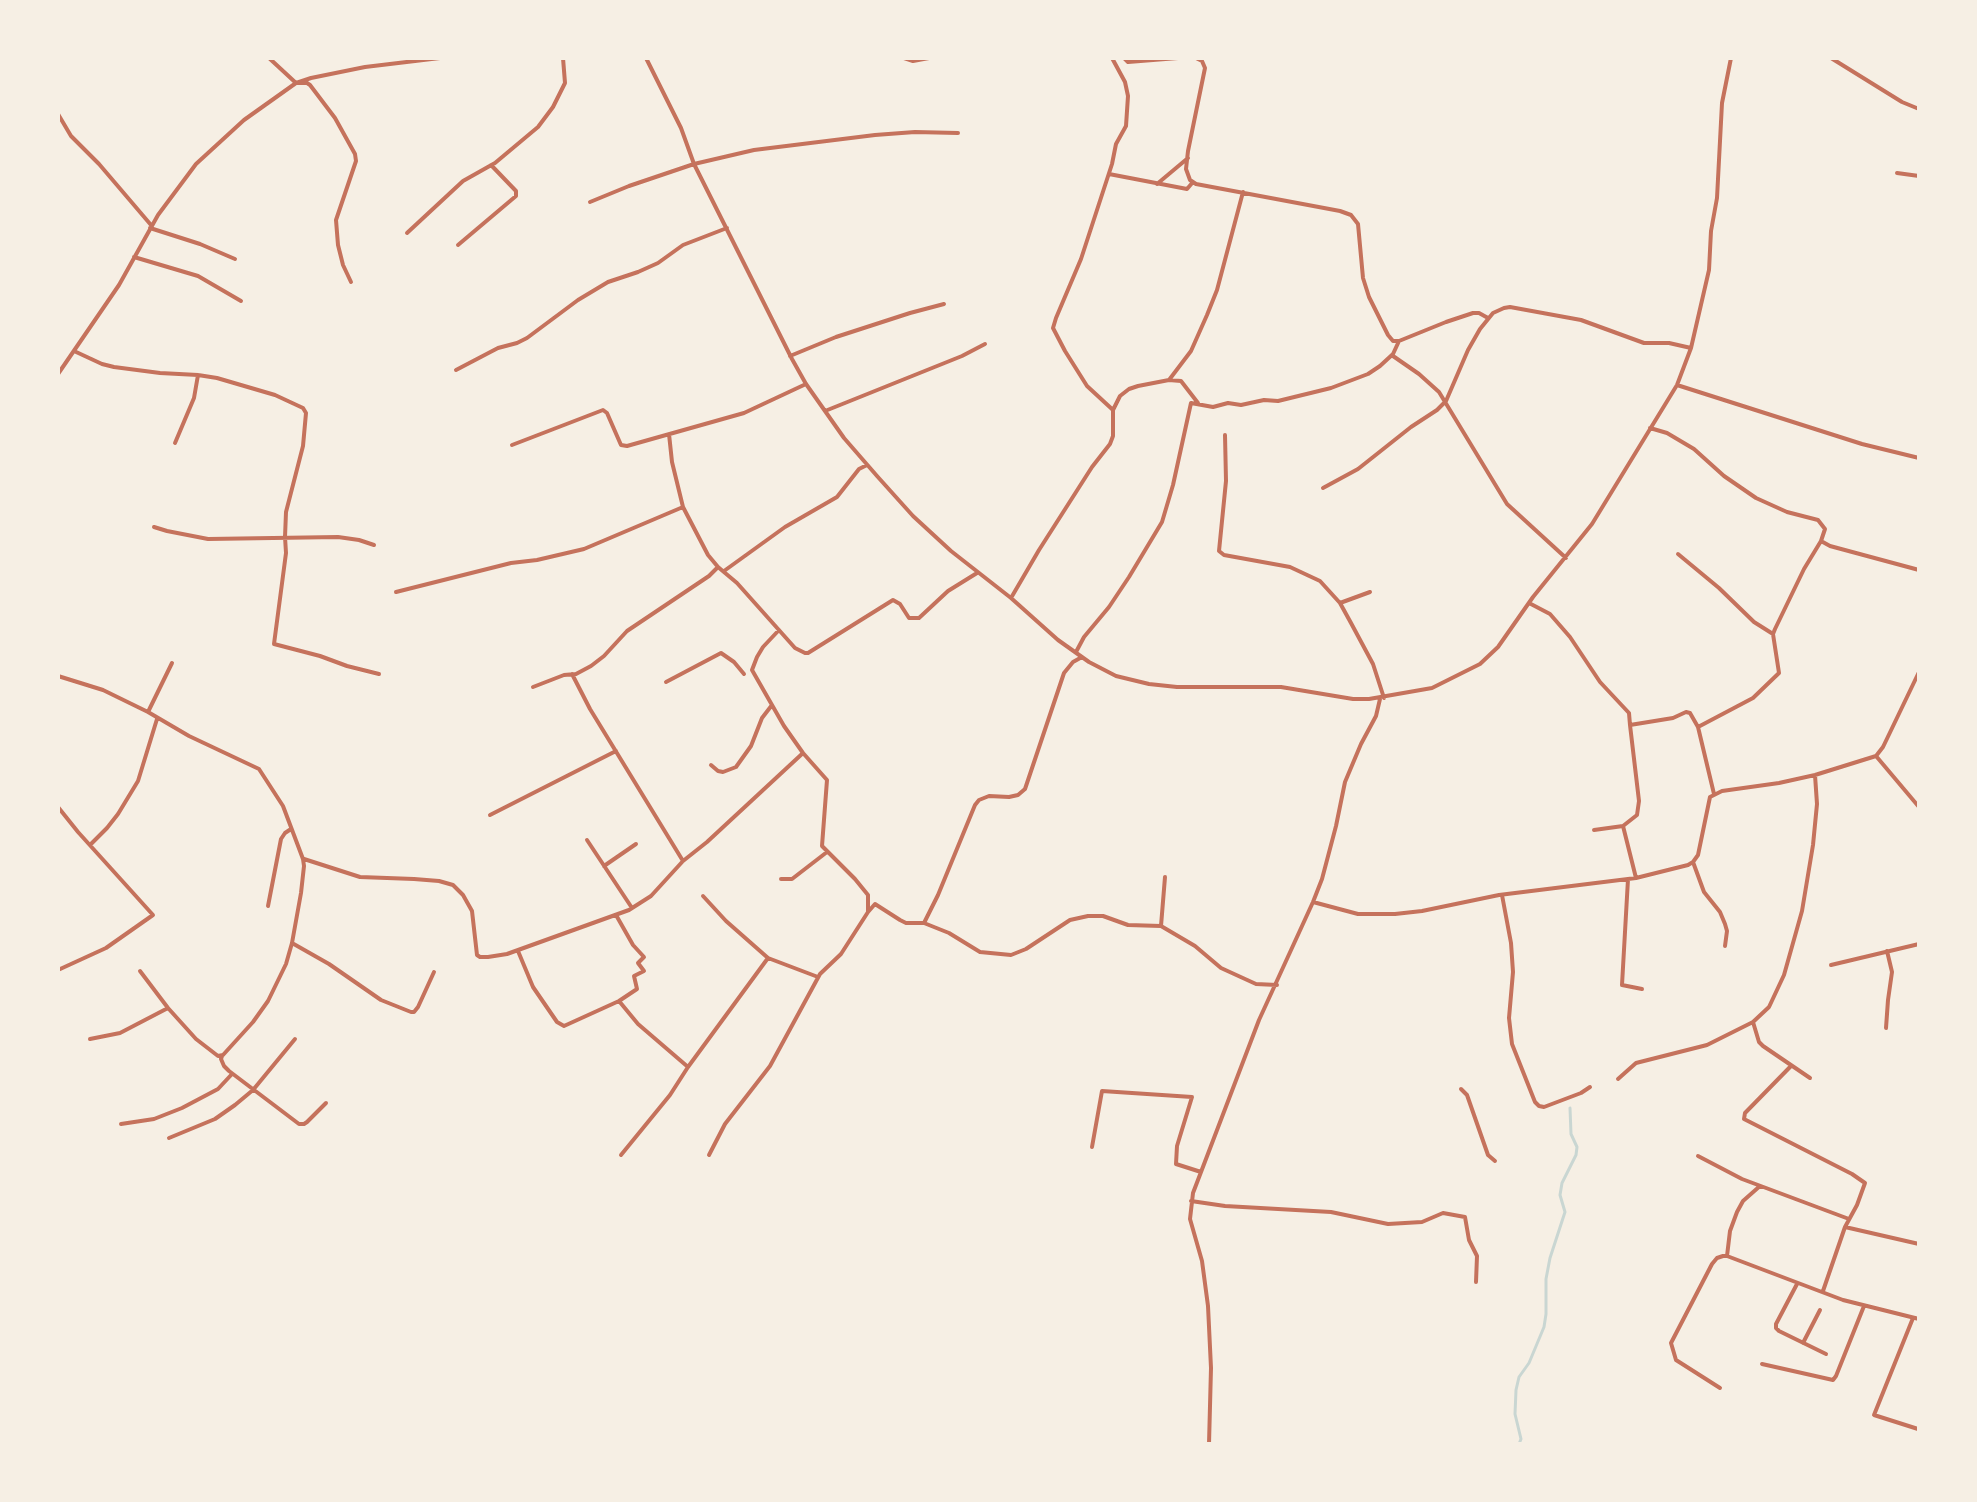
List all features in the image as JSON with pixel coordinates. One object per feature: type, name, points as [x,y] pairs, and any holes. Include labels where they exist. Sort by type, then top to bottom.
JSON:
[{"type":"street","points":[[269,58],[296,83],[310,85],[335,118],[355,154],[356,161],[336,220],[338,245],[351,282]]},
{"type":"street","points":[[377,58],[378,65]]},
{"type":"street","points":[[58,374],[112,295],[151,227],[196,164],[244,120],[296,83],[311,78],[378,65],[440,58]]},
{"type":"street","points":[[407,233],[463,181],[491,165],[538,127],[565,83],[563,58]]},
{"type":"street","points":[[646,58],[681,128],[694,164],[806,384],[844,438],[913,516],[1058,640],[1100,669],[1116,676],[1149,684],[1207,688],[1281,687],[1353,699],[1382,698],[1432,688],[1480,664],[1504,640],[1529,603],[1592,524],[1677,385],[1691,348],[1709,270],[1722,103],[1731,58]]},
{"type":"street","points":[[904,58],[913,61],[929,58]]},
{"type":"street","points":[[1112,58],[1125,82],[1128,96],[1126,126],[1116,144],[1081,259],[1053,328],[1087,386],[1113,410]]},
{"type":"street","points":[[1124,58],[1128,62],[1178,58]]},
{"type":"street","points":[[1196,58],[1202,61],[1205,68],[1188,158],[1188,176],[1193,182],[1351,215],[1358,224],[1363,278],[1369,297],[1393,341],[1473,313],[1488,318]]},
{"type":"street","points":[[1831,58],[1902,102],[1919,109]]},
{"type":"street","points":[[58,114],[71,136],[99,164],[151,227],[235,259]]},
{"type":"street","points":[[590,202],[694,164],[754,150],[915,132],[958,133]]},
{"type":"street","points":[[1157,184],[1188,158]]},
{"type":"street","points":[[458,245],[516,196],[516,191],[491,165]]},
{"type":"street","points":[[1897,173],[1919,176]]},
{"type":"street","points":[[1109,174],[1187,189],[1193,182]]},
{"type":"street","points":[[1169,380],[1191,351],[1207,315],[1221,277],[1243,192]]},
{"type":"street","points":[[456,370],[498,348],[527,338],[608,282],[658,263],[683,245],[727,228]]},
{"type":"street","points":[[134,257],[198,276],[241,301]]},
{"type":"street","points":[[790,356],[866,327],[944,304]]},
{"type":"street","points":[[1323,488],[1358,469],[1446,401],[1468,350],[1488,318],[1497,310],[1510,307],[1581,320],[1644,343],[1669,343],[1691,348]]},
{"type":"street","points":[[1076,652],[1129,577],[1162,522],[1191,403],[1213,407],[1228,403],[1241,405],[1264,400],[1278,401],[1331,388],[1368,374],[1392,356],[1399,341]]},
{"type":"street","points":[[825,411],[985,344]]},
{"type":"street","points":[[74,351],[114,367],[227,381],[275,395],[297,404],[306,413],[303,446],[286,512],[286,553],[274,644],[379,674]]},
{"type":"street","points":[[1392,356],[1419,374],[1446,401],[1507,504],[1566,558]]},
{"type":"street","points":[[175,443],[194,398],[198,375]]},
{"type":"street","points":[[1011,598],[1092,467],[1110,444],[1113,410],[1120,396],[1129,389],[1169,380],[1181,381],[1199,404]]},
{"type":"street","points":[[512,445],[603,410],[623,446],[744,413],[806,384]]},
{"type":"street","points":[[1677,385],[1862,444],[1919,458]]},
{"type":"street","points":[[1649,428],[1667,433],[1694,449],[1724,476],[1756,498],[1787,512],[1818,520],[1825,529],[1773,634],[1779,673],[1753,698],[1698,727]]},
{"type":"street","points":[[669,434],[683,507],[708,555],[799,651],[808,653],[893,600],[900,604],[909,618],[917,619],[948,591],[977,573]]},
{"type":"street","points":[[1209,1444],[1211,1368],[1208,1306],[1202,1261],[1190,1219],[1191,1201],[1259,1020],[1313,902],[1333,840],[1345,782],[1382,698],[1373,664],[1340,603],[1320,581],[1290,567],[1224,555],[1219,551],[1226,481],[1225,435]]},
{"type":"street","points":[[724,571],[785,527],[837,497],[859,469],[867,465]]},
{"type":"street","points":[[396,592],[511,563],[584,549],[683,507]]},
{"type":"street","points":[[154,527],[208,539],[338,537],[374,545]]},
{"type":"street","points":[[1821,541],[1919,570]]},
{"type":"street","points":[[1678,554],[1754,622],[1773,634]]},
{"type":"street","points":[[533,687],[591,666],[627,631],[718,567]]},
{"type":"street","points":[[1340,603],[1370,592]]},
{"type":"street","points":[[1529,603],[1550,614],[1570,637],[1600,682],[1629,713],[1638,811],[1623,826],[1594,830]]},
{"type":"street","points":[[779,630],[763,647],[752,670],[803,753],[827,780],[822,846],[848,870],[868,895],[868,912]]},
{"type":"street","points":[[666,682],[721,653],[744,674]]},
{"type":"street","points":[[924,923],[975,805],[989,796],[1009,797],[1025,789],[1064,673],[1082,657]]},
{"type":"street","points":[[148,712],[172,663]]},
{"type":"street","points":[[1725,946],[1725,924],[1720,912],[1704,892],[1693,862],[1699,850],[1708,799],[1714,794],[1815,775],[1876,756],[1919,672]]},
{"type":"street","points":[[572,674],[683,861]]},
{"type":"street","points":[[58,676],[103,690],[259,769],[283,806],[303,859],[304,875],[292,943],[281,977],[268,1001],[221,1059],[232,1074],[301,1125],[326,1103]]},
{"type":"street","points":[[711,765],[723,772],[736,767],[751,746],[762,718],[772,705]]},
{"type":"street","points":[[1630,725],[1690,713],[1698,727],[1714,794]]},
{"type":"street","points":[[90,845],[113,821],[138,781],[157,718]]},
{"type":"street","points":[[490,815],[616,751]]},
{"type":"street","points":[[303,859],[352,876],[426,880],[453,885],[472,911],[477,955],[488,957],[518,951],[616,915],[651,896],[683,861],[803,753]]},
{"type":"street","points":[[1876,756],[1919,807]]},
{"type":"street","points":[[1618,1079],[1636,1063],[1707,1045],[1753,1022],[1769,1007],[1784,975],[1802,911],[1817,804],[1815,775]]},
{"type":"street","points":[[58,807],[153,915],[106,948],[58,970]]},
{"type":"street","points":[[1623,826],[1636,878]]},
{"type":"street","points":[[268,906],[281,839],[291,829]]},
{"type":"street","points":[[587,840],[632,908]]},
{"type":"street","points":[[604,866],[636,844]]},
{"type":"street","points":[[781,879],[792,879],[827,852]]},
{"type":"street","points":[[1313,902],[1358,914],[1395,914],[1502,895],[1636,878],[1693,862]]},
{"type":"street","points":[[1161,926],[1165,877]]},
{"type":"street","points":[[1628,879],[1622,985],[1642,989]]},
{"type":"street","points":[[1502,895],[1513,972],[1509,1018],[1512,1044],[1535,1102],[1544,1107],[1590,1087]]},
{"type":"street","points":[[703,896],[768,958],[818,977]]},
{"type":"street","points":[[709,1155],[725,1124],[770,1066],[818,977],[841,954],[875,904],[906,923],[924,923],[949,933],[980,952],[1011,955],[1070,920],[1088,916],[1103,916],[1128,925],[1161,926],[1195,946],[1221,968],[1256,984],[1277,985]]},
{"type":"street","points":[[518,951],[533,987],[557,1022],[564,1026],[619,1001],[637,989],[634,976],[644,971],[638,963],[644,957],[633,945],[616,915]]},
{"type":"street","points":[[292,943],[381,1000],[411,1012],[418,1007],[434,972]]},
{"type":"street","points":[[1831,965],[1919,944]]},
{"type":"street","points":[[1886,1028],[1892,972],[1887,951]]},
{"type":"street","points":[[621,1155],[670,1095],[768,958]]},
{"type":"street","points":[[140,971],[196,1039],[218,1056],[223,1055]]},
{"type":"street","points":[[619,1001],[638,1024],[688,1067]]},
{"type":"street","points":[[90,1039],[120,1033],[168,1008]]},
{"type":"street","points":[[1753,1022],[1759,1042],[1810,1078]]},
{"type":"street","points":[[169,1138],[215,1119],[253,1090],[295,1039]]},
{"type":"street","points":[[1791,1066],[1745,1113],[1744,1118],[1865,1183],[1845,1227],[1823,1291]]},
{"type":"street","points":[[121,1124],[168,1115],[218,1089],[232,1074]]},
{"type":"street","points":[[1461,1089],[1467,1095],[1488,1155],[1495,1161]]},
{"type":"street","points":[[1092,1147],[1102,1091],[1192,1097],[1177,1146],[1176,1164],[1201,1172]]},
{"type":"street","points":[[1698,1156],[1742,1179],[1849,1219]]},
{"type":"street","points":[[1727,1256],[1730,1231],[1737,1212],[1743,1201],[1760,1186]]},
{"type":"street","points":[[1191,1201],[1331,1212],[1388,1224],[1422,1222],[1443,1213],[1465,1217],[1469,1240],[1477,1256],[1476,1282]]},
{"type":"street","points":[[1845,1227],[1919,1244]]},
{"type":"street","points":[[1720,1388],[1676,1360],[1671,1343],[1712,1264],[1717,1258],[1727,1256],[1864,1306],[1916,1318],[1874,1415],[1918,1429]]},
{"type":"street","points":[[1797,1284],[1776,1328],[1826,1354]]},
{"type":"street","points":[[1762,1364],[1833,1380],[1864,1306]]},
{"type":"street","points":[[1803,1343],[1820,1310]]},
{"type":"waterway","points":[[1519,1444],[1516,1390],[1519,1377],[1529,1363],[1544,1327],[1546,1279],[1565,1212],[1560,1195],[1562,1183],[1576,1155],[1570,1108]]}]
